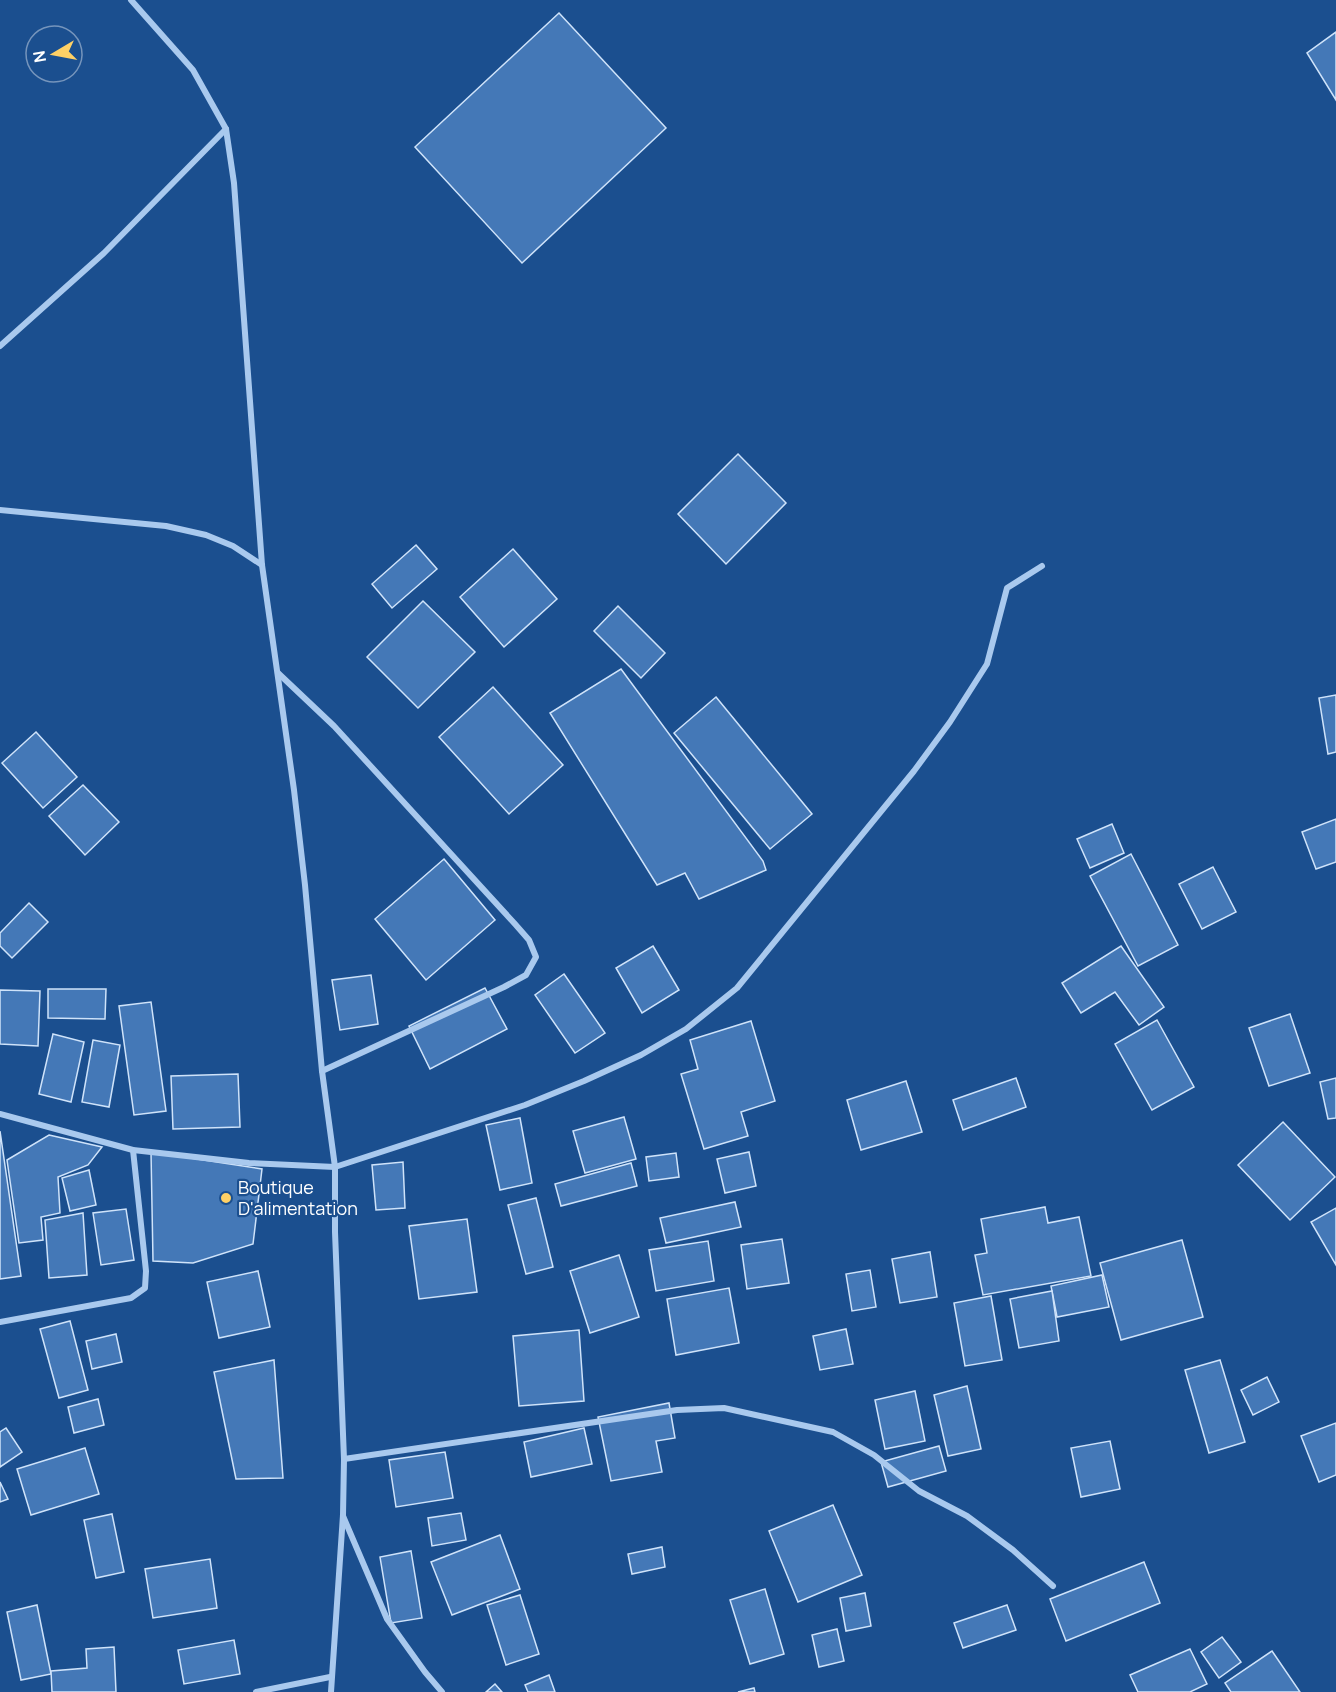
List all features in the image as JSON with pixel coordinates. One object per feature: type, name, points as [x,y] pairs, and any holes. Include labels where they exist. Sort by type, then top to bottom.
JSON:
[{"type":"street","points":[[131,0],[194,70],[226,129],[234,183],[262,565],[294,790],[322,1071],[335,1167],[335,1232],[344,1458],[343,1515],[330,1677],[331,1692]]},
{"type":"street","points":[[0,346],[104,253],[226,129]]},
{"type":"street","points":[[0,510],[166,526],[206,535],[224,542],[262,565]]},
{"type":"street","points":[[0,1114],[133,1150],[249,1163],[335,1167],[525,1105],[584,1082],[641,1055],[686,1029],[737,988],[914,771],[950,722],[987,664],[1008,588],[1042,566]]},
{"type":"street","points":[[277,672],[334,726],[397,795],[528,940],[536,957],[526,975],[504,987],[322,1071]]},
{"type":"street","points":[[0,1322],[131,1298],[145,1288],[146,1271],[133,1150]]},
{"type":"street","points":[[344,1458],[677,1410],[724,1408],[833,1432],[874,1455],[919,1491],[967,1516],[1013,1550],[1053,1586]]},
{"type":"street","points":[[343,1515],[387,1619],[442,1692]]},
{"type":"street","points":[[256,1692],[330,1677]]},
{"type":"building","points":[[559,13],[666,128],[522,263],[415,147]]},
{"type":"building","points":[[1336,32],[1336,100],[1307,53]]},
{"type":"building","points":[[738,454],[786,503],[726,564],[678,514]]},
{"type":"building","points":[[416,545],[437,569],[392,608],[372,584]]},
{"type":"building","points":[[513,549],[557,599],[504,647],[460,597]]},
{"type":"building","points":[[423,601],[475,652],[418,708],[367,657]]},
{"type":"building","points":[[618,606],[665,653],[641,678],[594,631]]},
{"type":"building","points":[[621,669],[763,861],[766,870],[699,899],[685,873],[657,885],[550,713]]},
{"type":"building","points":[[493,687],[563,765],[509,814],[439,737]]},
{"type":"building","points":[[1336,695],[1336,752],[1328,754],[1319,698]]},
{"type":"building","points":[[716,697],[812,814],[770,849],[674,733]]},
{"type":"building","points":[[36,732],[77,777],[43,808],[2,763]]},
{"type":"building","points":[[83,785],[119,822],[85,855],[49,816]]},
{"type":"building","points":[[1336,819],[1336,862],[1316,869],[1302,832]]},
{"type":"building","points":[[1112,824],[1124,853],[1090,868],[1077,839]]},
{"type":"building","points":[[1131,854],[1178,945],[1138,966],[1090,876]]},
{"type":"building","points":[[444,859],[495,920],[426,980],[375,919]]},
{"type":"building","points":[[1213,867],[1236,912],[1202,929],[1179,884]]},
{"type":"building","points":[[29,903],[48,922],[12,958],[0,946],[0,933]]},
{"type":"building","points":[[653,946],[679,990],[642,1013],[616,968]]},
{"type":"building","points":[[1121,946],[1164,1007],[1139,1025],[1115,992],[1081,1013],[1062,983]]},
{"type":"building","points":[[564,974],[605,1033],[575,1053],[535,995]]},
{"type":"building","points":[[371,975],[378,1024],[340,1030],[332,980]]},
{"type":"building","points":[[485,988],[507,1029],[430,1069],[409,1026]]},
{"type":"building","points":[[48,989],[106,989],[105,1019],[48,1018]]},
{"type":"building","points":[[0,990],[40,991],[38,1046],[0,1044]]},
{"type":"building","points":[[151,1002],[166,1111],[134,1115],[119,1006]]},
{"type":"building","points":[[1290,1014],[1310,1073],[1269,1086],[1249,1028]]},
{"type":"building","points":[[1157,1020],[1194,1087],[1152,1110],[1115,1044]]},
{"type":"building","points":[[751,1021],[775,1101],[741,1112],[748,1136],[704,1149],[681,1074],[698,1069],[690,1040]]},
{"type":"building","points":[[53,1034],[84,1042],[71,1102],[39,1094]]},
{"type":"building","points":[[93,1040],[120,1045],[109,1107],[82,1102]]},
{"type":"building","points":[[238,1074],[240,1127],[173,1129],[171,1076]]},
{"type":"building","points":[[1016,1078],[1026,1107],[963,1130],[953,1100]]},
{"type":"building","points":[[1336,1078],[1336,1118],[1328,1119],[1320,1082]]},
{"type":"building","points":[[906,1081],[922,1132],[861,1150],[847,1100]]},
{"type":"building","points":[[624,1117],[636,1159],[585,1173],[573,1131]]},
{"type":"building","points":[[520,1118],[532,1183],[500,1190],[486,1125]]},
{"type":"building","points":[[1283,1122],[1335,1177],[1290,1220],[1238,1165]]},
{"type":"building","points":[[0,1131],[21,1276],[0,1279]]},
{"type":"building","points":[[49,1135],[102,1147],[88,1165],[58,1177],[60,1213],[41,1217],[43,1240],[19,1243],[7,1160]]},
{"type":"building","points":[[151,1152],[262,1169],[253,1244],[193,1263],[153,1261]]},
{"type":"building","points":[[749,1152],[756,1186],[725,1193],[717,1159]]},
{"type":"building","points":[[676,1153],[679,1177],[649,1181],[646,1157]]},
{"type":"building","points":[[403,1162],[405,1208],[376,1210],[372,1165]]},
{"type":"building","points":[[631,1163],[637,1186],[561,1206],[555,1184]]},
{"type":"building","points":[[89,1170],[96,1205],[70,1211],[62,1178]]},
{"type":"building","points":[[536,1198],[553,1267],[526,1274],[508,1205]]},
{"type":"building","points":[[735,1202],[741,1227],[666,1243],[660,1218]]},
{"type":"building","points":[[1045,1207],[1048,1223],[1079,1217],[1091,1276],[983,1295],[975,1255],[987,1253],[981,1219]]},
{"type":"building","points":[[1336,1208],[1336,1265],[1311,1222]]},
{"type":"building","points":[[126,1209],[134,1260],[101,1265],[93,1213]]},
{"type":"building","points":[[83,1213],[87,1275],[49,1278],[45,1220]]},
{"type":"building","points":[[467,1219],[477,1292],[419,1299],[409,1226]]},
{"type":"building","points":[[782,1239],[789,1283],[747,1289],[741,1245]]},
{"type":"building","points":[[1182,1240],[1203,1317],[1121,1340],[1100,1263]]},
{"type":"building","points":[[708,1241],[714,1281],[656,1291],[649,1250]]},
{"type":"building","points":[[930,1252],[937,1297],[900,1303],[892,1259]]},
{"type":"building","points":[[619,1255],[639,1317],[590,1333],[570,1271]]},
{"type":"building","points":[[870,1270],[876,1307],[852,1311],[846,1274]]},
{"type":"building","points":[[258,1271],[270,1327],[219,1338],[207,1282]]},
{"type":"building","points":[[1102,1275],[1109,1307],[1057,1317],[1051,1286]]},
{"type":"building","points":[[729,1288],[739,1343],[676,1355],[667,1299]]},
{"type":"building","points":[[1052,1291],[1059,1341],[1019,1348],[1010,1299]]},
{"type":"building","points":[[991,1296],[1002,1360],[965,1366],[954,1303]]},
{"type":"building","points":[[70,1321],[88,1390],[59,1398],[40,1329]]},
{"type":"building","points":[[846,1329],[853,1364],[820,1370],[813,1336]]},
{"type":"building","points":[[579,1330],[584,1401],[519,1406],[513,1336]]},
{"type":"building","points":[[116,1334],[122,1362],[92,1369],[86,1341]]},
{"type":"building","points":[[274,1360],[283,1478],[236,1479],[214,1372]]},
{"type":"building","points":[[1220,1360],[1245,1442],[1209,1453],[1185,1370]]},
{"type":"building","points":[[1267,1377],[1279,1402],[1253,1415],[1241,1390]]},
{"type":"building","points":[[967,1386],[981,1449],[948,1456],[934,1395]]},
{"type":"building","points":[[915,1391],[925,1441],[885,1449],[875,1400]]},
{"type":"building","points":[[98,1399],[104,1425],[74,1433],[68,1407]]},
{"type":"building","points":[[669,1403],[675,1438],[656,1441],[662,1472],[611,1481],[598,1417]]},
{"type":"building","points":[[1336,1423],[1336,1475],[1319,1482],[1301,1436]]},
{"type":"building","points":[[6,1428],[22,1452],[0,1467],[0,1432]]},
{"type":"building","points":[[584,1428],[592,1464],[531,1477],[524,1442]]},
{"type":"building","points":[[1110,1441],[1120,1489],[1081,1497],[1071,1448]]},
{"type":"building","points":[[939,1446],[946,1471],[888,1487],[881,1462]]},
{"type":"building","points":[[85,1448],[99,1494],[31,1515],[17,1469]]},
{"type":"building","points":[[445,1452],[453,1498],[396,1507],[389,1460]]},
{"type":"building","points":[[0,1482],[8,1499],[0,1502]]},
{"type":"building","points":[[833,1505],[862,1575],[798,1602],[769,1531]]},
{"type":"building","points":[[461,1513],[466,1540],[432,1546],[428,1518]]},
{"type":"building","points":[[112,1514],[124,1572],[96,1578],[84,1520]]},
{"type":"building","points":[[500,1535],[520,1589],[452,1615],[431,1562]]},
{"type":"building","points":[[662,1547],[665,1567],[632,1574],[628,1554]]},
{"type":"building","points":[[411,1551],[422,1618],[391,1623],[380,1557]]},
{"type":"building","points":[[210,1559],[217,1608],[153,1618],[145,1569]]},
{"type":"building","points":[[1144,1562],[1160,1603],[1066,1641],[1050,1599]]},
{"type":"building","points":[[765,1589],[784,1654],[750,1664],[730,1600]]},
{"type":"building","points":[[865,1593],[871,1626],[846,1631],[840,1598]]},
{"type":"building","points":[[520,1595],[539,1654],[506,1665],[487,1605]]},
{"type":"building","points":[[37,1605],[51,1674],[21,1680],[7,1612]]},
{"type":"building","points":[[1007,1605],[1016,1630],[963,1648],[954,1623]]},
{"type":"building","points":[[837,1629],[844,1661],[819,1667],[812,1635]]},
{"type":"building","points":[[1222,1637],[1241,1662],[1219,1678],[1201,1652]]},
{"type":"building","points":[[234,1640],[240,1674],[184,1684],[178,1650]]},
{"type":"building","points":[[114,1647],[116,1692],[52,1692],[51,1671],[87,1668],[86,1649]]},
{"type":"building","points":[[1190,1649],[1207,1684],[1190,1692],[1138,1692],[1130,1675]]},
{"type":"building","points":[[1272,1651],[1300,1692],[1231,1692],[1225,1683]]},
{"type":"building","points":[[549,1675],[555,1692],[528,1692],[525,1685]]},
{"type":"building","points":[[495,1684],[502,1692],[486,1692]]},
{"type":"building","points":[[754,1688],[755,1692],[738,1692]]},
{"type":"place","name":"Boutique D'alimentation","points":[[226,1198]]}]
